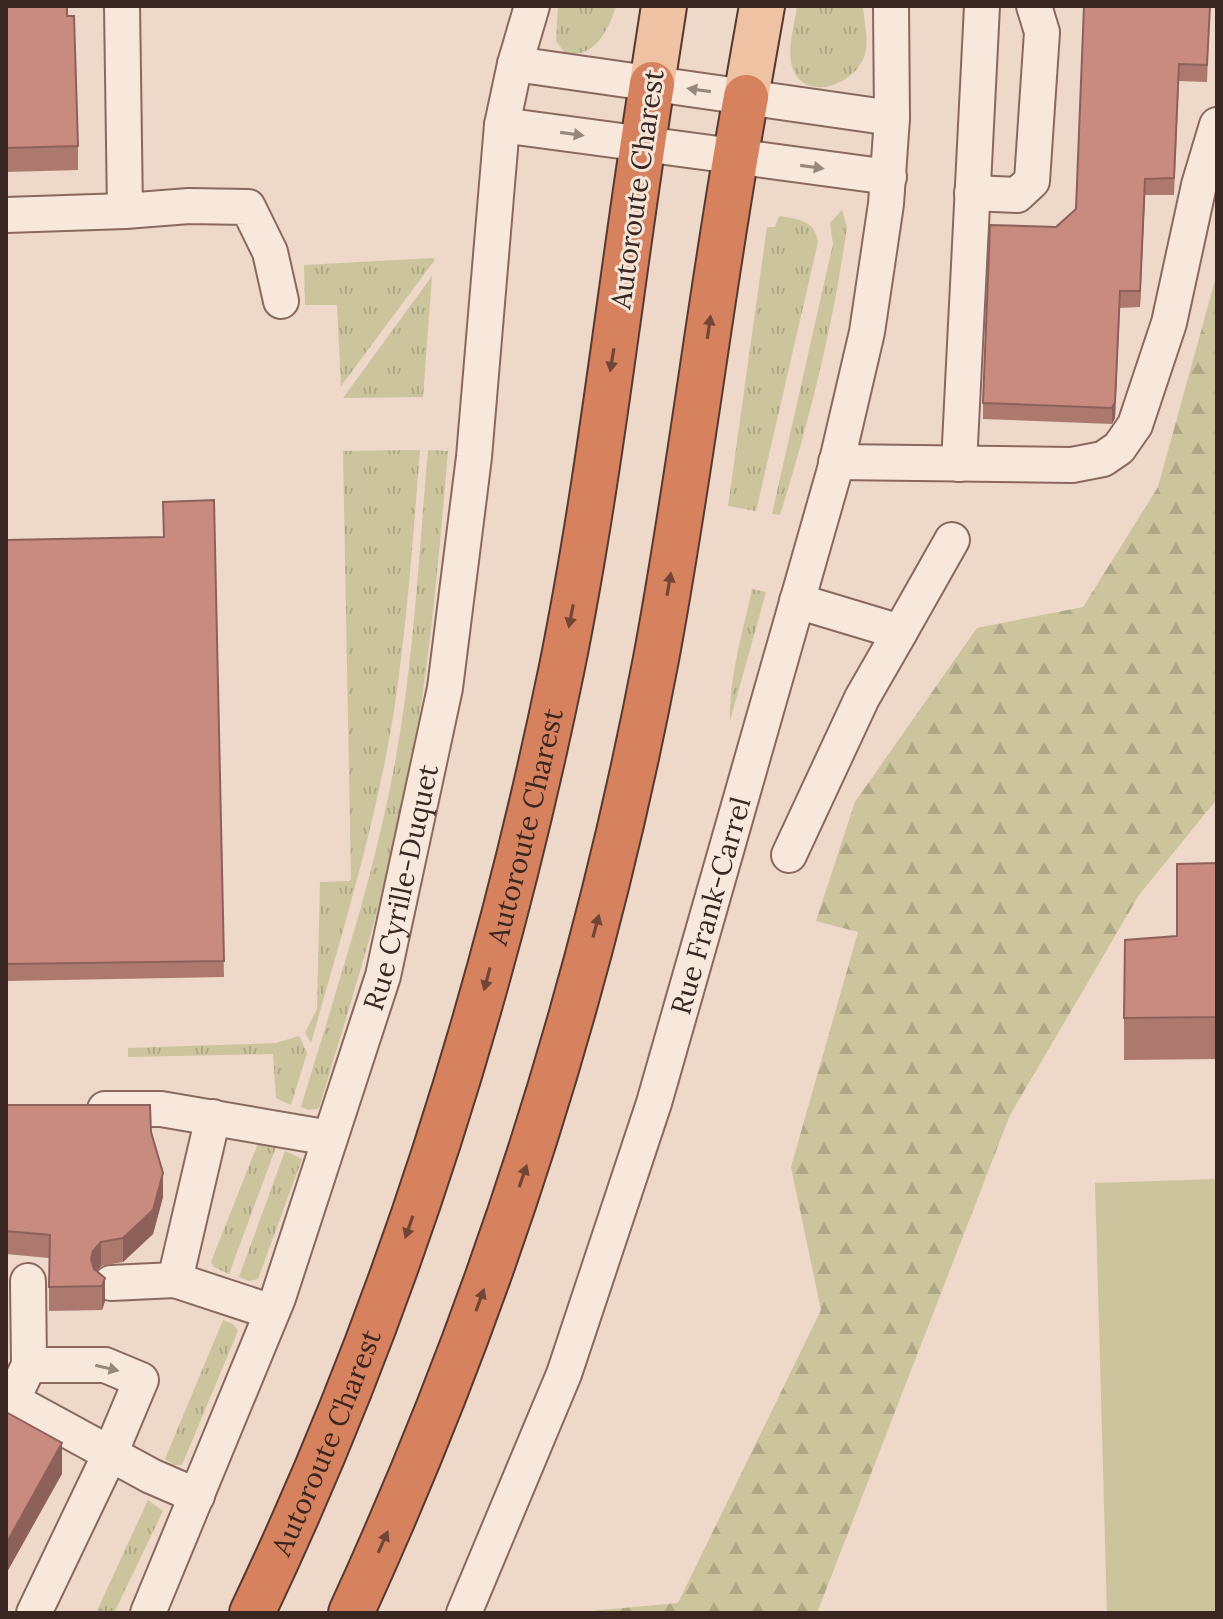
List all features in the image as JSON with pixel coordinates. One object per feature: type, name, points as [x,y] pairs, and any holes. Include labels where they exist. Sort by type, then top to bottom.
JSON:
[{"type":"highway","name":"Autoroute Charest","points":[[252,1613],[343,1406],[404,1243],[457,1083],[503,919],[544,749],[578,581],[652,84]]},
{"type":"highway","points":[[351,1613],[431,1428],[498,1250],[527,1165],[588,958],[637,749],[669,589],[746,97]]},
{"type":"main road","name":"Autoroute Charest","points":[[652,84],[664,6]]},
{"type":"main road","points":[[746,97],[762,6]]},
{"type":"street","points":[[122,6],[125,211]]},
{"type":"street","name":"Rue Cyrille-Duquet","points":[[148,1613],[272,1312],[383,976],[445,688],[474,457],[502,125],[532,6]]},
{"type":"street","name":"Rue Frank-Carrel","points":[[464,1613],[564,1374],[654,1103],[836,462],[867,332],[889,177],[891,6]]},
{"type":"street","points":[[959,464],[982,6]]},
{"type":"street","points":[[972,193],[1017,195],[1032,181],[1042,32],[1034,6]]},
{"type":"street","points":[[515,64],[892,118]]},
{"type":"street","points":[[502,125],[889,177]]},
{"type":"street","points":[[836,462],[1072,465],[1103,459],[1119,448],[1135,425],[1169,323],[1199,185],[1217,125]]},
{"type":"street","points":[[6,215],[189,206],[248,207],[270,252],[281,301]]},
{"type":"street","points":[[789,855],[862,698],[952,540]]},
{"type":"street","points":[[797,601],[900,632]]},
{"type":"street","points":[[68,1109],[161,1109],[330,1138]]},
{"type":"street","points":[[175,1280],[213,1117]]},
{"type":"street","points":[[111,1283],[175,1280],[272,1312]]},
{"type":"street","points":[[28,1281],[29,1365],[9,1399],[151,1476],[197,1496]]},
{"type":"street","points":[[29,1365],[105,1365],[141,1380],[110,1454],[34,1613]]},
{"type":"green space","points":[[558,6],[616,6],[599,41],[584,52],[575,54],[565,53],[556,41]]},
{"type":"green space","points":[[797,6],[863,6],[866,50],[861,63],[842,81],[817,87],[805,84],[796,76],[790,55]]},
{"type":"green space","points":[[842,210],[847,227],[826,345],[780,515],[772,514],[833,244],[830,223]]},
{"type":"green space","points":[[779,216],[809,225],[818,242],[756,511],[728,506],[767,227],[775,227]]},
{"type":"green space","points":[[434,258],[341,386],[337,305],[305,305],[304,265]]},
{"type":"green space","points":[[1217,273],[1217,799],[1139,895],[1010,1115],[817,1613],[568,1613],[678,1603],[821,1310],[791,1167],[858,932],[816,921],[855,802],[977,628],[1083,607],[1158,487]]},
{"type":"green space","points":[[432,276],[423,397],[343,398]]},
{"type":"green space","points":[[420,450],[403,646],[387,753],[357,878],[311,1043],[305,1033],[317,1009],[320,882],[351,879],[343,451]]},
{"type":"green space","points":[[428,450],[448,451],[420,715],[386,879],[319,1108],[309,1110],[301,1107],[370,872],[397,750],[414,622]]},
{"type":"green space","points":[[752,589],[766,592],[730,721],[734,671]]},
{"type":"green space","points":[[299,1036],[307,1053],[291,1105],[276,1098],[273,1054],[128,1057],[128,1048],[276,1043]]},
{"type":"green space","points":[[259,1141],[276,1147],[229,1274],[214,1267],[211,1262]]},
{"type":"green space","points":[[285,1151],[302,1159],[258,1279],[249,1281],[239,1277]]},
{"type":"green space","points":[[1217,1179],[1217,1613],[1107,1613],[1095,1183]]},
{"type":"green space","points":[[223,1320],[233,1324],[238,1331],[182,1465],[174,1465],[165,1459]]},
{"type":"green space","points":[[148,1500],[163,1511],[114,1613],[96,1613]]},
{"type":"building","points":[[6,6],[67,6],[67,16],[74,16],[78,146],[6,148]]},
{"type":"building","points":[[1084,6],[1210,6],[1207,65],[1179,64],[1174,178],[1145,179],[1140,291],[1120,291],[1115,402],[1112,408],[983,403],[990,225],[1056,227],[1076,209]]},
{"type":"building","points":[[214,500],[224,961],[6,964],[6,540],[164,537],[163,502]]},
{"type":"building","points":[[1217,863],[1217,1017],[1124,1018],[1125,940],[1177,936],[1177,864]]},
{"type":"building","points":[[6,1105],[150,1105],[151,1132],[163,1173],[153,1210],[123,1238],[101,1242],[93,1251],[91,1259],[94,1269],[105,1278],[102,1286],[49,1287],[50,1235],[6,1231]]},
{"type":"building","points":[[6,1412],[62,1443],[6,1544]]}]
